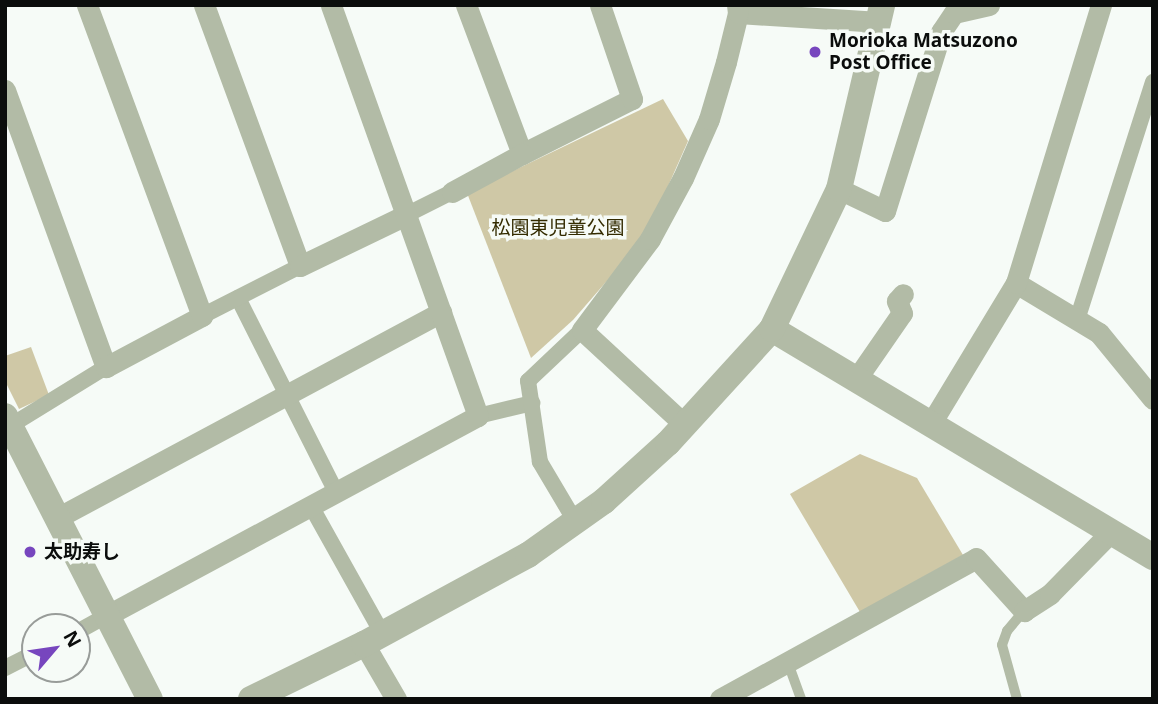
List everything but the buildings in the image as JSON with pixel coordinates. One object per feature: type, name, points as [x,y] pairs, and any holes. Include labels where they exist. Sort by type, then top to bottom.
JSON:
[{"type":"street","points":[[87,5],[202,316]]},
{"type":"street","points":[[204,5],[300,266]]},
{"type":"street","points":[[331,5],[478,416]]},
{"type":"street","points":[[466,5],[522,153]]},
{"type":"street","points":[[150,699],[8,421],[202,316],[632,99],[600,5]]},
{"type":"street","points":[[839,189],[885,211],[941,33],[954,13],[989,5]]},
{"type":"street","points":[[930,425],[1016,284],[1101,5]]},
{"type":"street","points":[[251,699],[373,638],[528,555],[604,501],[685,425],[772,329],[839,189],[881,14],[737,9],[709,119],[683,178],[650,239],[582,330],[528,381],[540,462],[575,521]]},
{"type":"street","points":[[1077,320],[1153,82]]},
{"type":"street","points":[[5,90],[106,367]]},
{"type":"street","points":[[1016,284],[1099,333],[1153,398]]},
{"type":"street","points":[[857,378],[902,313],[897,301],[903,294]]},
{"type":"street","points":[[238,298],[336,492]]},
{"type":"street","points":[[57,518],[441,312]]},
{"type":"street","points":[[772,329],[1153,557]]},
{"type":"street","points":[[582,330],[685,425]]},
{"type":"street","points":[[91,625],[478,416],[532,403]]},
{"type":"street","points":[[311,506],[373,638],[396,699]]},
{"type":"street","points":[[720,699],[976,558],[1024,611],[1050,594],[1111,532]]},
{"type":"street","points":[[5,668],[21,660]]},
{"type":"lane","points":[[1017,699],[1002,645],[1007,631],[1024,611]]},
{"type":"lane","points":[[788,663],[801,699]]},
{"type":"green space","name":"松園東児童公園","points":[[663,99],[688,141],[654,218],[619,267],[573,320],[531,358],[467,193]]},
{"type":"green space","points":[[31,347],[49,395],[19,409],[5,381],[5,356]]},
{"type":"green space","points":[[860,454],[917,478],[963,555],[860,612],[790,494]]},
{"type":"place","name":"Morioka Matsuzono Post Office","points":[[815,52]]},
{"type":"place","name":"太助寿し","points":[[30,552]]}]
